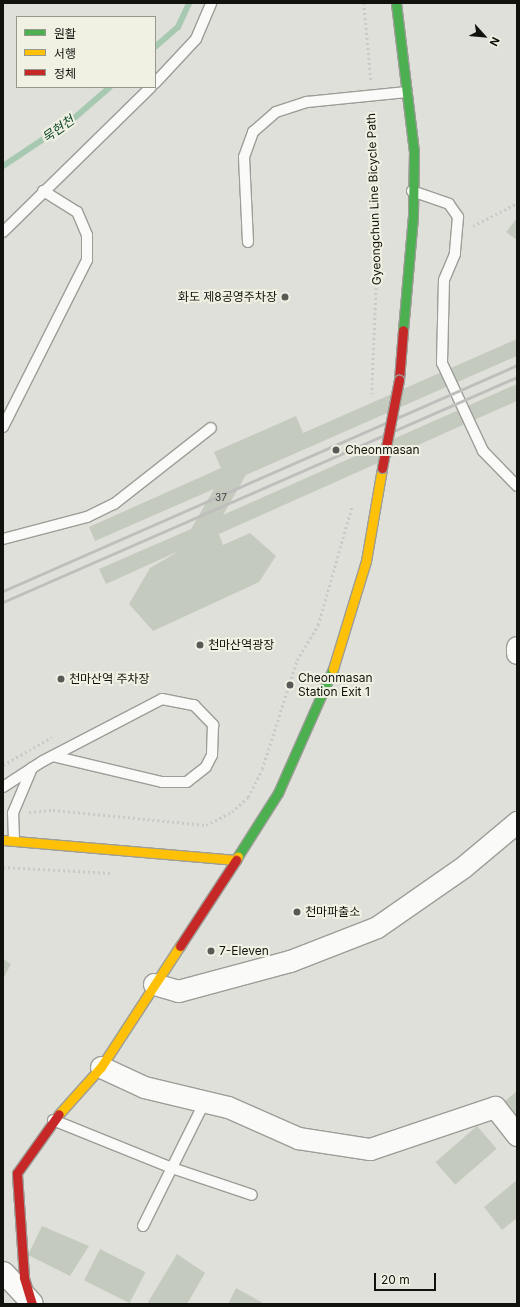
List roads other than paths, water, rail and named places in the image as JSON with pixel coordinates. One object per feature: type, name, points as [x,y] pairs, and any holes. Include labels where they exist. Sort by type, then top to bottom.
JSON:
[{"type":"street","points":[[32,1304],[24,1277],[17,1173],[53,1120],[101,1067],[236,860],[278,792],[326,690],[366,561],[399,380],[412,231],[414,151],[396,3]]},
{"type":"street","points":[[517,647],[517,653]]},
{"type":"street","points":[[154,984],[178,991],[290,961],[377,927],[462,868],[517,822]]},
{"type":"street","points":[[3,840],[236,860]]},
{"type":"street","points":[[101,1067],[144,1087],[228,1107],[298,1138],[370,1149],[496,1107],[517,1135]]},
{"type":"street","points":[[3,1272],[32,1304]]},
{"type":"lane","points":[[156,82],[196,39],[211,3]]},
{"type":"lane","points":[[3,232],[43,191],[150,88]]},
{"type":"lane","points":[[248,242],[244,157],[253,132],[276,112],[295,106],[406,92]]},
{"type":"lane","points":[[3,427],[87,260],[87,235],[77,212],[43,191]]},
{"type":"lane","points":[[412,192],[449,204],[458,218],[454,254],[444,280],[442,364],[483,451],[517,486]]},
{"type":"lane","points":[[3,539],[87,517],[114,504],[211,428]]},
{"type":"lane","points":[[3,787],[53,756],[162,699],[194,705],[213,725],[212,755],[206,767],[187,782],[162,782],[53,756]]},
{"type":"lane","points":[[14,840],[13,813],[32,768]]},
{"type":"lane","points":[[143,1226],[205,1101]]},
{"type":"lane","points":[[53,1120],[172,1168],[252,1195]]},
{"type":"waterway","name":"묵현천","points":[[156,46],[178,27],[189,3]]},
{"type":"waterway","name":"묵현천","points":[[3,166],[72,120],[109,88]]},
{"type":"railway","points":[[3,591],[517,365]]},
{"type":"railway","points":[[3,602],[517,377]]},
{"type":"place","name":"화도 제8공영주차장","points":[[285,297]]},
{"type":"place","name":"Cheonmasan","points":[[336,450]]},
{"type":"place","name":"천마산역광장","points":[[200,645]]},
{"type":"place","name":"천마산역 주차장","points":[[61,679]]},
{"type":"place","name":"Cheonmasan Station Exit 1","points":[[290,685]]},
{"type":"place","name":"천마파출소","points":[[297,912]]},
{"type":"place","name":"7-Eleven","points":[[211,951]]}]
